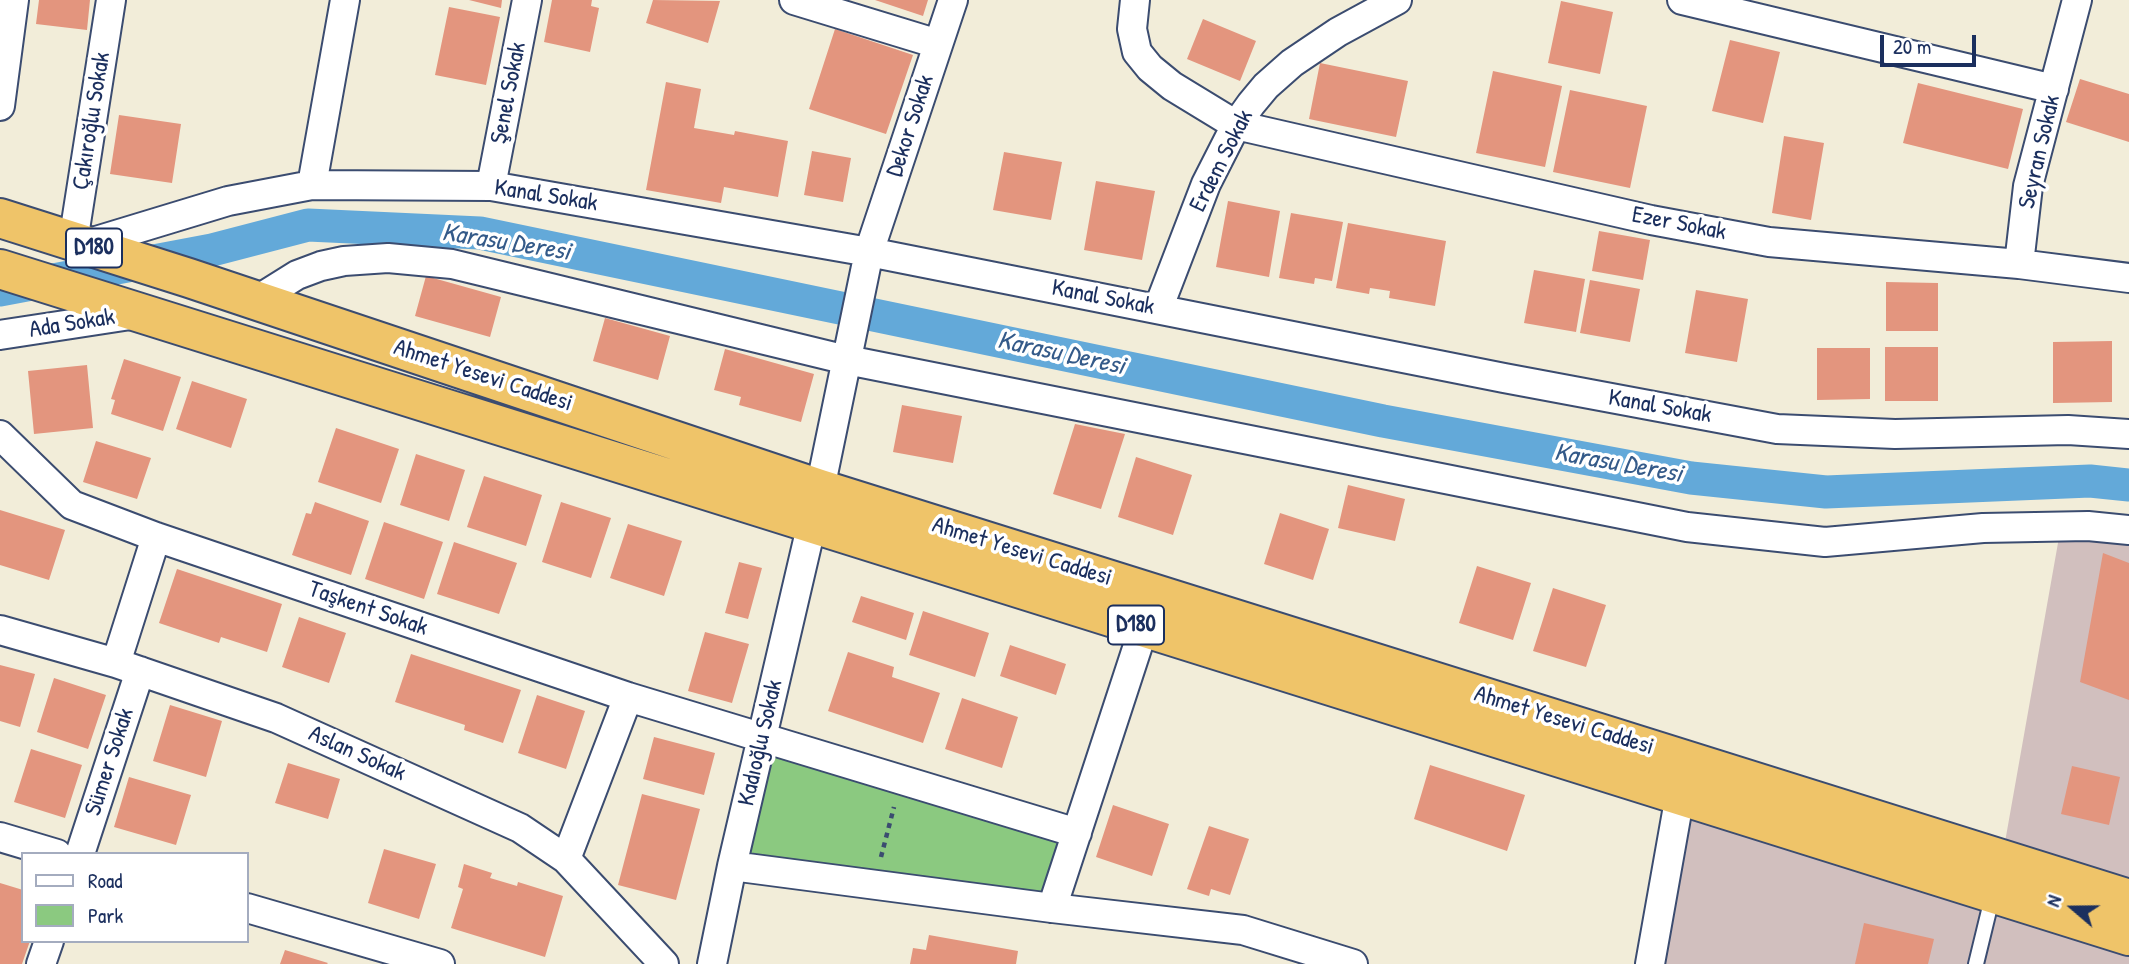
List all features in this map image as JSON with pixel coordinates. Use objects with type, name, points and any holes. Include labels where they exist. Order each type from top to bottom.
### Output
[{"type":"highway","name":"Ahmet Yesevi Caddesi","points":[[0,218],[257,300],[1144,627],[2129,936]]},
{"type":"highway","name":"Ahmet Yesevi Caddesi","points":[[0,269],[143,313],[816,506],[2129,898]]},
{"type":"street","points":[[0,106],[14,0]]},
{"type":"street","name":"Çakıroğlu Sokak","points":[[78,243],[111,0]]},
{"type":"street","points":[[312,185],[345,0]]},
{"type":"street","name":"Şenel Sokak","points":[[491,186],[527,0]]},
{"type":"street","points":[[794,0],[938,44]]},
{"type":"street","name":"Dekor Sokak","points":[[847,360],[869,252],[953,0]]},
{"type":"street","name":"Ezer Sokak","points":[[1135,0],[1132,29],[1138,52],[1150,68],[1172,86],[1236,125],[1651,220],[1769,242],[2019,264],[2129,278]]},
{"type":"street","name":"Erdem Sokak","points":[[1158,309],[1206,184],[1236,125],[1266,86],[1292,63],[1338,32],[1397,0]]},
{"type":"street","points":[[1682,0],[2054,89]]},
{"type":"street","name":"Seyran Sokak","points":[[2019,264],[2028,186],[2077,0]]},
{"type":"street","name":"Kanal Sokak","points":[[78,243],[228,201],[312,185],[491,186],[869,252],[1504,378],[1777,429],[1895,434],[2068,430],[2129,434]]},
{"type":"street","points":[[257,300],[288,281],[321,266],[367,259],[418,260],[495,273],[847,360],[1687,527],[1825,542],[1983,528],[2088,526],[2129,530]]},
{"type":"street","name":"Ada Sokak","points":[[0,335],[143,313]]},
{"type":"street","name":"Kadıoğlu Sokak","points":[[712,964],[847,360]]},
{"type":"street","name":"Taşkent Sokak","points":[[0,435],[72,505],[156,537],[628,697],[1077,833]]},
{"type":"street","name":"Sümer Sokak","points":[[81,852],[128,667],[156,537]]},
{"type":"street","points":[[1052,908],[1144,627]]},
{"type":"street","name":"Aslan Sokak","points":[[0,630],[128,667],[288,723],[520,828],[566,859],[664,964]]},
{"type":"street","points":[[566,859],[628,697]]},
{"type":"street","points":[[1650,964],[1680,795]]},
{"type":"street","points":[[0,837],[50,852]]},
{"type":"street","points":[[732,866],[1243,930],[1353,964]]},
{"type":"street","points":[[248,908],[386,957],[440,964]]},
{"type":"street","points":[[41,964],[48,943]]},
{"type":"lane","points":[[1976,964],[1993,894]]},
{"type":"path","points":[[875,885],[900,780]]},
{"type":"shaded area","points":[[2061,526],[2129,530],[2129,964],[1650,964],[1680,795],[2002,859]]},
{"type":"green space","points":[[762,739],[1077,833],[1052,908],[732,866]]},
{"type":"building","points":[[39,0],[90,0],[87,30],[36,24]]},
{"type":"building","points":[[469,0],[502,0],[501,8]]},
{"type":"building","points":[[552,0],[592,0],[591,6],[599,8],[590,52],[544,42]]},
{"type":"building","points":[[653,0],[720,1],[708,43],[646,23]]},
{"type":"building","points":[[875,0],[928,0],[923,16]]},
{"type":"building","points":[[1561,1],[1613,12],[1600,74],[1548,63]]},
{"type":"building","points":[[449,7],[500,17],[486,85],[435,75]]},
{"type":"building","points":[[1203,19],[1256,41],[1240,81],[1187,59]]},
{"type":"building","points":[[835,29],[913,55],[886,134],[809,109]]},
{"type":"building","points":[[1730,40],[1780,52],[1763,123],[1712,111]]},
{"type":"building","points":[[1320,63],[1408,81],[1396,137],[1309,119]]},
{"type":"building","points":[[1493,71],[1562,86],[1545,167],[1476,153]]},
{"type":"building","points":[[2080,79],[2129,94],[2129,142],[2066,122]]},
{"type":"building","points":[[666,82],[701,89],[694,128],[734,135],[735,131],[788,141],[778,197],[724,187],[721,203],[646,190]]},
{"type":"building","points":[[1918,83],[2023,109],[2008,169],[1903,143]]},
{"type":"building","points":[[1570,90],[1647,106],[1630,188],[1553,172]]},
{"type":"building","points":[[119,115],[181,124],[172,183],[110,174]]},
{"type":"building","points":[[1784,136],[1824,143],[1811,220],[1772,213]]},
{"type":"building","points":[[812,151],[851,158],[843,202],[804,195]]},
{"type":"building","points":[[1004,152],[1062,162],[1051,220],[993,210]]},
{"type":"building","points":[[1096,181],[1155,191],[1142,260],[1084,250]]},
{"type":"building","points":[[1228,201],[1280,211],[1269,277],[1216,267]]},
{"type":"building","points":[[1291,213],[1343,222],[1332,281],[1315,278],[1314,284],[1279,278]]},
{"type":"building","points":[[1348,223],[1446,241],[1435,306],[1389,298],[1390,291],[1370,288],[1369,294],[1336,288]]},
{"type":"building","points":[[1599,231],[1650,240],[1643,280],[1592,271]]},
{"type":"building","points":[[1534,270],[1585,279],[1576,332],[1524,323]]},
{"type":"building","points":[[426,276],[501,297],[490,337],[415,316]]},
{"type":"building","points":[[1590,280],[1640,289],[1630,342],[1580,333]]},
{"type":"building","points":[[1886,282],[1938,283],[1938,331],[1886,331]]},
{"type":"building","points":[[1696,290],[1748,299],[1737,362],[1685,353]]},
{"type":"building","points":[[605,318],[670,336],[658,380],[593,361]]},
{"type":"building","points":[[2112,341],[2112,402],[2053,403],[2053,342]]},
{"type":"building","points":[[1885,347],[1938,347],[1938,401],[1885,401]]},
{"type":"building","points":[[1817,348],[1870,348],[1870,399],[1817,400]]},
{"type":"building","points":[[725,349],[814,374],[801,422],[739,405],[741,397],[714,390]]},
{"type":"building","points":[[124,359],[181,377],[163,431],[111,414],[115,400],[111,399]]},
{"type":"building","points":[[87,365],[93,428],[34,434],[28,371]]},
{"type":"building","points":[[192,381],[247,399],[231,448],[176,429]]},
{"type":"building","points":[[902,405],[962,416],[953,463],[893,452]]},
{"type":"building","points":[[1075,424],[1125,434],[1101,509],[1053,494]]},
{"type":"building","points":[[336,428],[399,449],[381,503],[318,482]]},
{"type":"building","points":[[96,441],[151,458],[137,499],[83,482]]},
{"type":"building","points":[[416,454],[465,470],[449,521],[400,505]]},
{"type":"building","points":[[1136,457],[1192,475],[1173,535],[1118,517]]},
{"type":"building","points":[[484,476],[542,495],[526,546],[467,527]]},
{"type":"building","points":[[1348,485],[1405,499],[1395,541],[1338,528]]},
{"type":"building","points":[[315,502],[369,521],[351,575],[292,555],[306,513],[311,514]]},
{"type":"building","points":[[561,502],[611,518],[591,578],[542,562]]},
{"type":"building","points":[[0,510],[65,530],[49,580],[0,565]]},
{"type":"building","points":[[1280,513],[1329,529],[1313,580],[1264,564]]},
{"type":"building","points":[[384,522],[443,542],[424,599],[365,579]]},
{"type":"building","points":[[628,524],[682,541],[664,596],[610,578]]},
{"type":"building","points":[[454,542],[517,563],[499,614],[437,594]]},
{"type":"building","points":[[2103,553],[2129,563],[2129,700],[2080,682]]},
{"type":"building","points":[[739,562],[762,568],[748,619],[725,613]]},
{"type":"building","points":[[1477,566],[1531,583],[1513,640],[1459,623]]},
{"type":"building","points":[[177,569],[282,604],[267,652],[221,637],[219,643],[159,623]]},
{"type":"building","points":[[1553,588],[1606,605],[1586,667],[1533,651]]},
{"type":"building","points":[[861,596],[914,613],[906,640],[852,622]]},
{"type":"building","points":[[923,611],[989,633],[975,677],[909,655]]},
{"type":"building","points":[[299,617],[346,633],[329,683],[282,667]]},
{"type":"building","points":[[705,632],[749,644],[732,703],[688,691]]},
{"type":"building","points":[[1010,645],[1066,664],[1056,695],[1000,676]]},
{"type":"building","points":[[848,652],[894,667],[892,677],[940,693],[923,743],[828,711]]},
{"type":"building","points":[[411,654],[521,690],[503,743],[464,730],[465,725],[395,702]]},
{"type":"building","points":[[0,665],[35,674],[20,727],[0,721]]},
{"type":"building","points":[[54,678],[106,695],[88,749],[37,732]]},
{"type":"building","points":[[537,695],[585,711],[566,769],[518,753]]},
{"type":"building","points":[[962,698],[1018,717],[1002,768],[945,749]]},
{"type":"building","points":[[170,705],[222,721],[206,777],[153,761]]},
{"type":"building","points":[[654,737],[715,753],[704,795],[643,779]]},
{"type":"building","points":[[31,749],[82,765],[65,818],[14,802]]},
{"type":"building","points":[[288,763],[340,779],[328,819],[275,803]]},
{"type":"building","points":[[1430,765],[1525,795],[1507,851],[1414,819]]},
{"type":"building","points":[[2072,766],[2120,777],[2109,825],[2061,814]]},
{"type":"building","points":[[129,777],[191,795],[176,845],[114,827]]},
{"type":"building","points":[[642,794],[700,809],[676,900],[618,885]]},
{"type":"building","points":[[1113,805],[1169,824],[1152,876],[1096,857]]},
{"type":"building","points":[[1209,826],[1249,839],[1230,895],[1211,889],[1209,896],[1187,889]]},
{"type":"building","points":[[384,849],[436,864],[419,919],[368,903]]},
{"type":"building","points":[[464,864],[492,873],[490,878],[517,886],[518,882],[563,896],[545,957],[451,928],[463,889],[458,887]]},
{"type":"building","points":[[0,883],[21,889],[21,943],[29,943],[22,964],[0,964]]},
{"type":"building","points":[[1864,923],[1934,939],[1928,964],[1855,964]]},
{"type":"building","points":[[929,935],[1018,951],[1016,964],[910,964],[913,948],[926,950]]},
{"type":"building","points":[[285,950],[328,963],[280,964]]},
{"type":"waterway","name":"Karasu Deresi","points":[[0,290],[212,250],[308,225],[480,233],[1383,421],[1691,478],[1826,492],[2090,481],[2129,485]]}]
